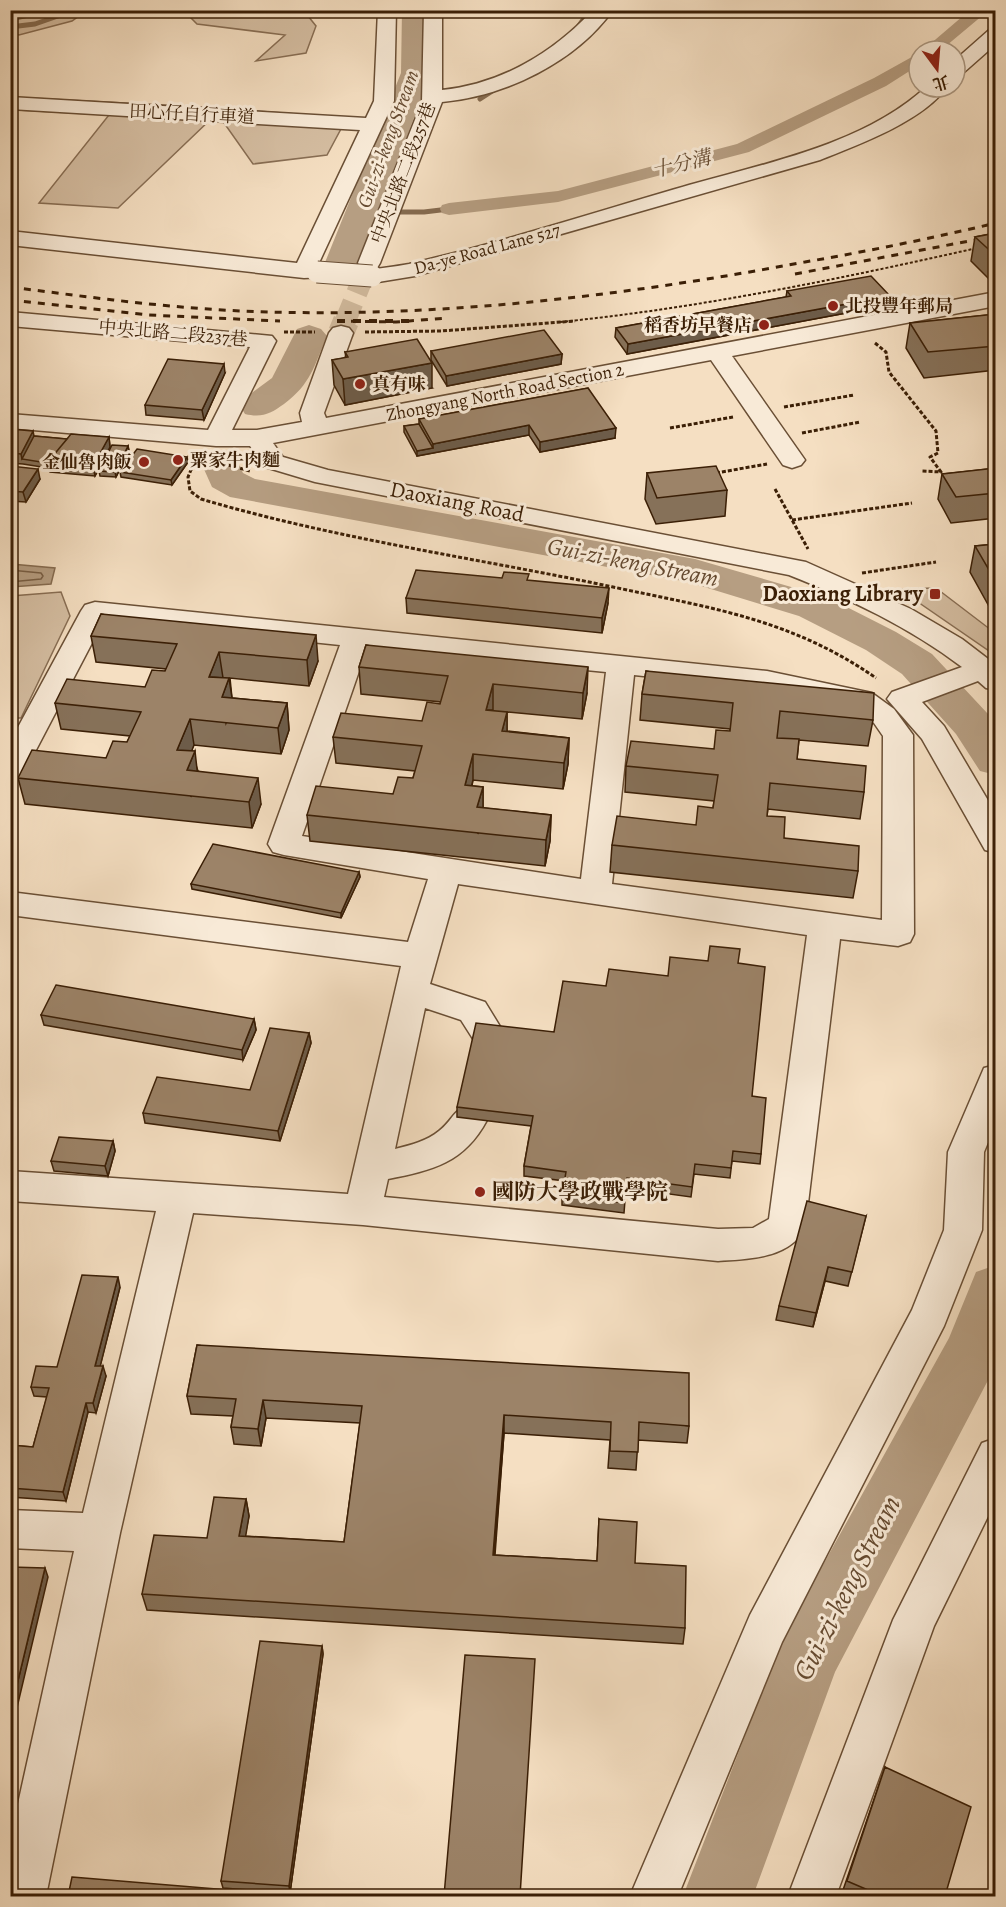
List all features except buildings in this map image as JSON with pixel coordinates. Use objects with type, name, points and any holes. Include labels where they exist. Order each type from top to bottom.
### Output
[{"type":"street","name":"中央北路二段257巷","points":[[371,270],[373,125],[384,100],[387,10]]},
{"type":"street","name":"中央北路二段257巷","points":[[310,272],[433,97],[432,10]]},
{"type":"street","points":[[433,97],[460,96],[539,66],[604,10]]},
{"type":"street","points":[[967,59],[996,34]]},
{"type":"street","name":"Da-ye Road Lane 527","points":[[10,238],[310,272],[407,271],[813,156],[875,130],[924,99]]},
{"type":"street","name":"田心仔自行車道","points":[[10,103],[373,125]]},
{"type":"street","name":"Zhongyang North Road Section 2","points":[[10,421],[212,448],[996,299]]},
{"type":"street","name":"中央北路二段237巷","points":[[10,319],[264,341],[212,448]]},
{"type":"street","points":[[316,428],[312,413],[340,332]]},
{"type":"street","points":[[718,352],[792,460]]},
{"type":"street","name":"Daoxiang Road","points":[[257,438],[274,462],[324,477],[796,568],[846,587],[922,627],[989,675]]},
{"type":"street","points":[[14,753],[95,611],[357,637],[621,664],[767,680],[862,700],[884,716],[898,735],[898,934],[595,894],[284,844],[357,637]]},
{"type":"street","points":[[595,894],[621,664]]},
{"type":"street","points":[[989,675],[953,680],[908,697],[934,733],[996,842]]},
{"type":"street","points":[[363,1210],[420,956],[446,871]]},
{"type":"street","points":[[10,903],[420,956]]},
{"type":"street","points":[[10,1186],[363,1210],[718,1245],[758,1243],[786,1228],[825,926]]},
{"type":"street","points":[[412,991],[473,1011],[487,1033]]},
{"type":"street","points":[[654,1896],[765,1630],[930,1314],[963,1230],[966,1152],[996,1078]]},
{"type":"street","points":[[373,1168],[435,1153],[463,1133],[469,1120]]},
{"type":"street","points":[[22,1896],[99,1533],[178,1197]]},
{"type":"street","points":[[812,1896],[915,1620],[996,1456]]},
{"type":"street","points":[[10,1528],[99,1533]]},
{"type":"path","points":[[264,341],[269,331],[340,332],[497,328],[590,319],[730,298],[864,273],[985,246]]},
{"type":"path","points":[[872,341],[886,352],[889,372],[936,431],[938,453],[930,458],[941,472],[922,471]]},
{"type":"path","points":[[776,438],[861,422]]},
{"type":"path","points":[[212,448],[249,471]]},
{"type":"path","points":[[196,456],[188,477],[190,491],[201,499],[290,524],[348,537],[514,567],[742,615],[784,627],[867,671],[908,697]]},
{"type":"path","points":[[710,474],[792,460]]},
{"type":"path","points":[[775,489],[810,552],[796,568]]},
{"type":"path","points":[[792,520],[912,503]]},
{"type":"path","points":[[846,587],[864,572],[936,562]]},
{"type":"shaded area","points":[[52,11],[86,11],[72,21],[19,35],[11,33],[11,21]]},
{"type":"shaded area","points":[[184,11],[304,11],[316,26],[306,53],[256,61],[285,35],[197,24]]},
{"type":"shaded area","points":[[11,97],[336,117],[342,127],[327,155],[253,164],[222,120],[211,119],[118,208],[39,203],[109,115],[17,110],[11,115]]},
{"type":"shaded area","points":[[936,588],[995,633],[995,655],[899,589]]},
{"type":"shaded area","points":[[61,592],[70,616],[21,718],[11,718],[11,596]]},
{"type":"water","points":[[11,564],[55,568],[51,584],[11,587]]},
{"type":"waterway","points":[[10,27],[35,24],[75,10]]},
{"type":"waterway","name":"Gui-zi-keng Stream","points":[[341,265],[416,73],[416,10]]},
{"type":"waterway","points":[[578,27],[590,10]]},
{"type":"waterway","name":"十分溝","points":[[945,39],[981,10]]},
{"type":"waterway","name":"十分溝","points":[[449,209],[558,196],[743,148],[880,82],[907,65]]},
{"type":"waterway","points":[[480,99],[497,88]]},
{"type":"waterway","points":[[361,212],[424,212],[449,209]]},
{"type":"waterway","name":"Gui-zi-keng Stream","points":[[258,406],[288,384],[309,336]]},
{"type":"waterway","name":"Gui-zi-keng Stream","points":[[222,467],[226,479],[244,489],[695,571],[814,607],[881,641],[917,664],[972,724],[996,760]]},
{"type":"waterway","points":[[975,727],[983,725],[983,722]]},
{"type":"waterway","name":"Gui-zi-keng Stream","points":[[718,1896],[807,1658],[976,1345],[996,1289]]},
{"type":"tunnel","points":[[345,322],[369,263]]},
{"type":"tunnel","points":[[341,333],[346,321]]},
{"type":"railway","points":[[10,287],[139,303],[236,311],[336,313],[471,307],[605,294],[739,274],[877,249],[996,223]]},
{"type":"railway","points":[[795,274],[996,236]]},
{"type":"railway","points":[[10,300],[149,315],[280,321]]},
{"type":"railway","points":[[409,321],[447,318]]},
{"type":"railway","points":[[337,321],[409,321],[396,322],[337,321]]},
{"type":"place","name":"北投豐年郵局","points":[[833,306]]},
{"type":"place","name":"稻香坊早餐店","points":[[764,325]]},
{"type":"place","name":"真有味","points":[[360,384]]},
{"type":"place","name":"粟家牛肉麵","points":[[178,460]]},
{"type":"place","name":"金仙魯肉飯","points":[[144,462]]},
{"type":"place","name":"Daoxiang Library","points":[[935,594]]},
{"type":"place","name":"國防大學政戰學院","points":[[480,1192]]}]
